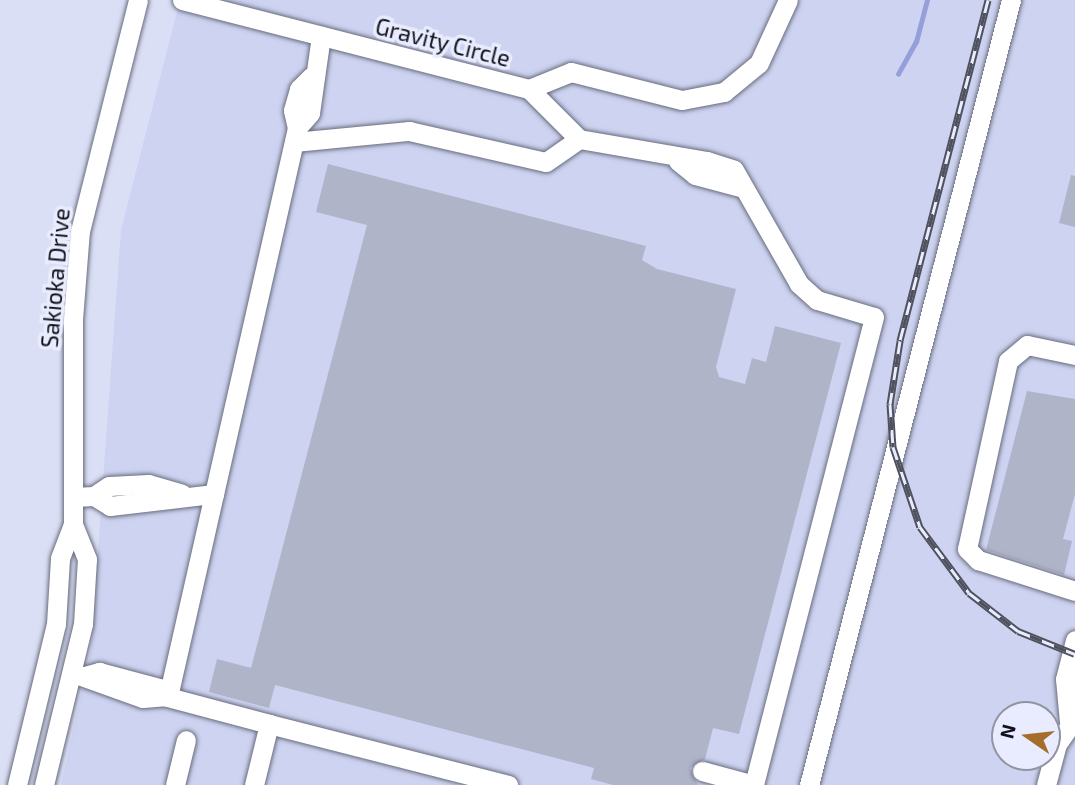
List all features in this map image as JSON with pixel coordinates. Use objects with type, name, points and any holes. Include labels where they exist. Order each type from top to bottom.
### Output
[{"type":"street","name":"Sakioka Drive","points":[[44,785],[79,675],[88,559],[74,524],[73,319],[80,231],[138,0]]},
{"type":"street","name":"Gravity Circle","points":[[181,0],[529,89]]},
{"type":"street","points":[[702,771],[754,785],[874,317],[817,300],[799,284],[740,187],[695,175],[678,161],[579,139],[529,89],[571,72],[682,100],[724,92],[759,64],[788,0]]},
{"type":"street","points":[[809,785],[1011,0]]},
{"type":"street","points":[[166,697],[295,135],[293,110],[299,89],[312,76],[321,36]]},
{"type":"street","points":[[295,135],[409,131],[546,162],[579,139]]},
{"type":"street","points":[[1075,355],[1027,345],[1008,361],[967,549],[978,560],[1075,591]]},
{"type":"street","points":[[74,497],[94,496],[109,486],[148,484],[182,494],[214,494]]},
{"type":"street","name":"Sakioka Drive","points":[[17,785],[56,625],[60,558],[74,524]]},
{"type":"street","points":[[1046,785],[1072,720],[1065,679],[1075,640]]},
{"type":"street","points":[[79,675],[99,672],[159,688],[166,697],[485,782],[508,785]]},
{"type":"street","points":[[254,785],[269,724]]},
{"type":"street","points":[[175,785],[186,740]]},
{"type":"shaded area","points":[[180,0],[1075,0],[1075,785],[61,785],[91,649],[121,230]]},
{"type":"building","points":[[328,164],[646,246],[642,260],[657,269],[736,289],[716,367],[719,377],[745,384],[752,358],[766,362],[775,326],[841,343],[739,734],[713,728],[705,759],[690,768],[698,785],[613,785],[591,779],[594,768],[275,685],[269,708],[209,692],[217,659],[251,668],[367,225],[316,212]]},
{"type":"building","points":[[1071,175],[1075,176],[1075,227],[1059,223]]},
{"type":"building","points":[[1027,391],[1075,399],[1075,494],[1063,539],[1072,541],[1064,575],[986,550]]},
{"type":"waterway","points":[[898,74],[916,42],[927,0]]},
{"type":"railway","points":[[988,0],[900,341],[890,404],[893,447],[920,527],[969,593],[1018,631],[1075,654]]}]
